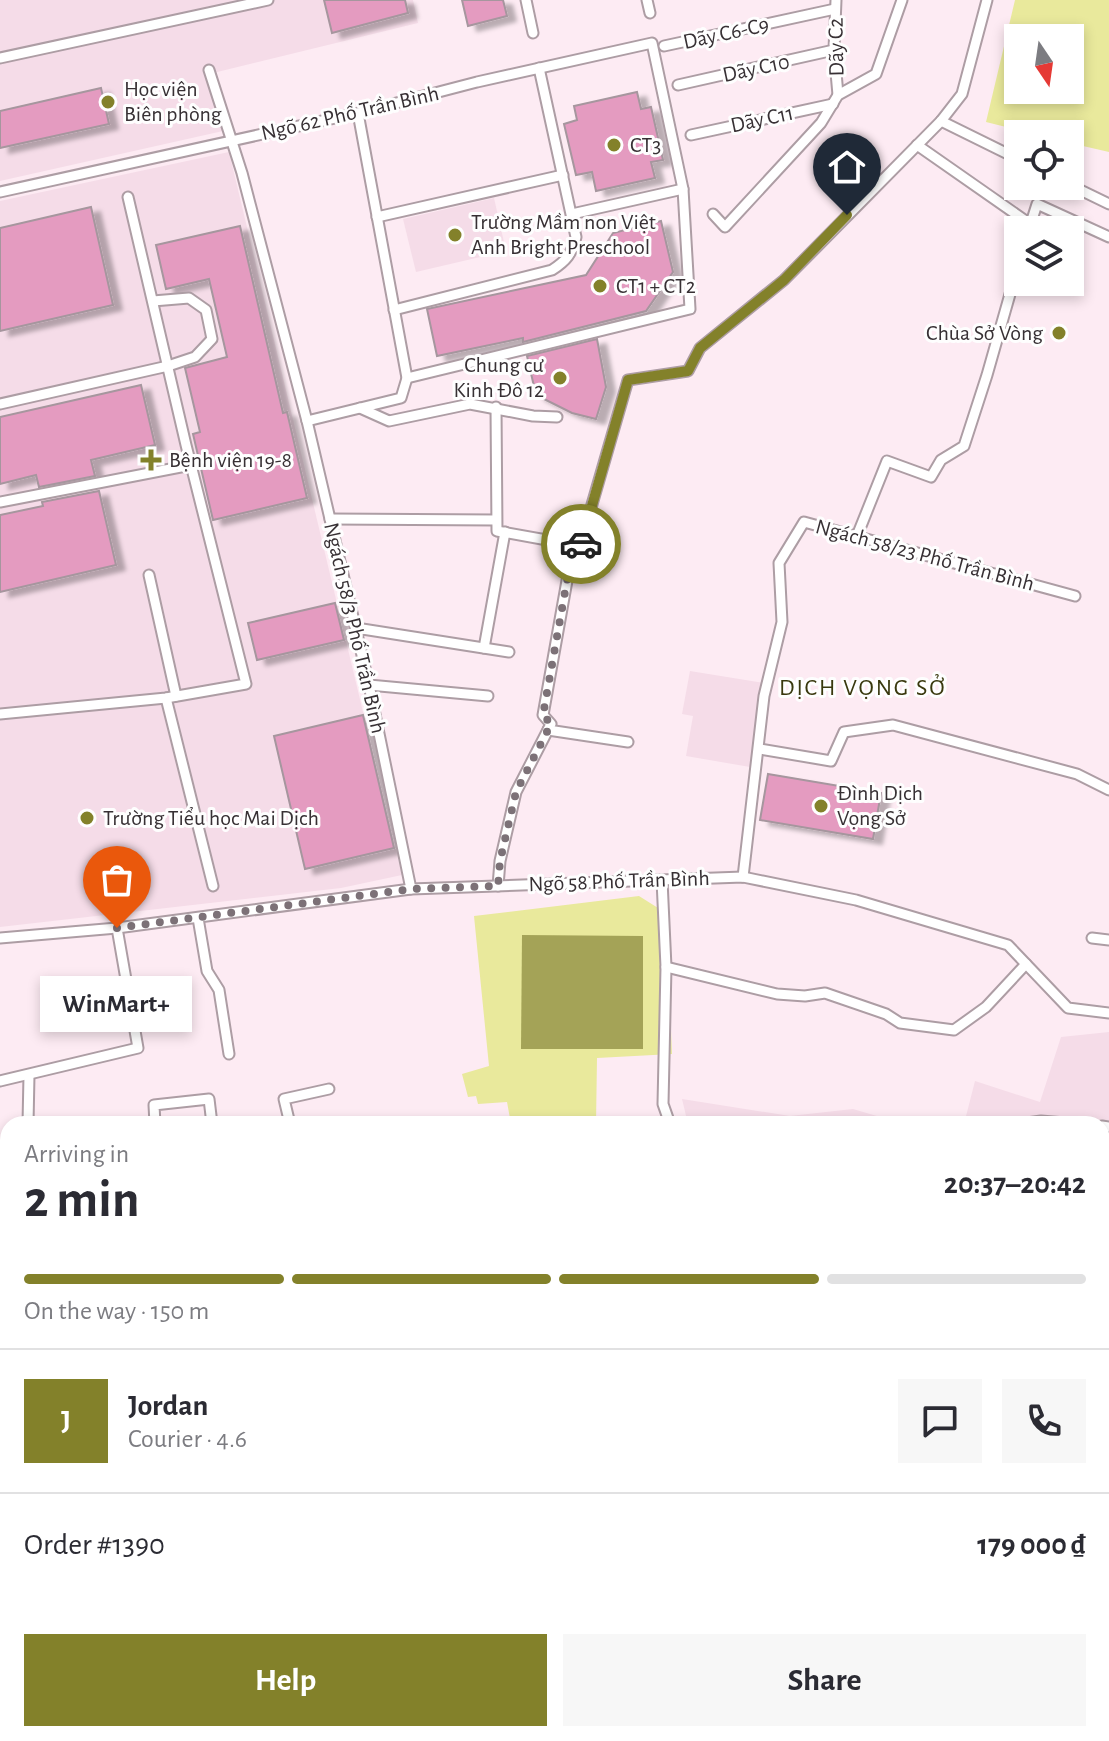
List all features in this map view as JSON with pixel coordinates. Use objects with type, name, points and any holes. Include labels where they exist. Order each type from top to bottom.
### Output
[{"type":"lane","points":[[0,58],[268,0]]},
{"type":"lane","points":[[526,0],[533,33]]},
{"type":"lane","points":[[647,0],[650,13]]},
{"type":"lane","points":[[713,214],[725,227],[821,123],[835,100],[876,74],[902,0]]},
{"type":"lane","points":[[496,407],[497,531],[580,546],[628,380],[688,371],[700,348],[784,280],[941,121],[962,94],[987,0]]},
{"type":"lane","name":"Dãy C2","points":[[835,100],[836,5]]},
{"type":"lane","name":"Dãy C6-C9","points":[[664,46],[836,5]]},
{"type":"lane","name":"Ngõ 62 Phố Trần Bình","points":[[0,192],[358,113],[652,43],[683,189]]},
{"type":"lane","name":"Dãy C10","points":[[678,85],[834,50]]},
{"type":"lane","points":[[394,310],[552,270],[565,262],[573,249],[576,237],[572,214],[539,68]]},
{"type":"lane","name":"Ngách 58/3 Phố Trần Bình","points":[[209,70],[232,140],[307,421],[369,685],[411,889]]},
{"type":"lane","name":"Dãy C11","points":[[691,135],[835,100]]},
{"type":"lane","points":[[307,421],[401,398],[407,378],[358,113]]},
{"type":"lane","points":[[941,121],[1004,152]]},
{"type":"lane","points":[[917,145],[1014,216]]},
{"type":"lane","points":[[377,217],[563,175]]},
{"type":"lane","points":[[407,378],[690,309],[683,189],[572,214]]},
{"type":"lane","points":[[1084,192],[1109,204]]},
{"type":"lane","points":[[0,714],[171,697],[246,684],[128,197]]},
{"type":"lane","points":[[1033,216],[1037,204],[1063,216]]},
{"type":"lane","points":[[1084,226],[1109,237]]},
{"type":"lane","points":[[857,536],[887,461],[931,477],[941,460],[964,446],[1009,296]]},
{"type":"lane","points":[[0,404],[168,366],[195,357],[212,339],[206,310],[189,298],[153,301]]},
{"type":"lane","points":[[360,408],[389,421],[470,404],[533,416],[557,417]]},
{"type":"lane","points":[[0,502],[191,465]]},
{"type":"lane","points":[[330,519],[496,520]]},
{"type":"lane","name":"Ngách 58/23 Phố Trần Bình","points":[[743,877],[764,696],[782,622],[779,563],[804,522],[1075,596]]},
{"type":"lane","points":[[484,648],[505,532]]},
{"type":"lane","points":[[498,886],[500,861],[516,792],[551,724],[543,715],[573,547]]},
{"type":"lane","points":[[149,575],[171,697],[213,886]]},
{"type":"lane","points":[[356,628],[509,652]]},
{"type":"lane","points":[[369,685],[488,696]]},
{"type":"lane","points":[[760,749],[831,761],[844,732],[893,725],[1077,774],[1109,790]]},
{"type":"lane","points":[[548,730],[628,742]]},
{"type":"lane","name":"Ngõ 58 Phố Trần Bình","points":[[0,938],[117,928],[411,889],[743,877],[856,900],[1008,945],[1068,1008],[1109,1013]]},
{"type":"lane","points":[[662,880],[666,967],[663,1104],[667,1116]]},
{"type":"lane","points":[[198,918],[207,971],[219,990],[229,1054]]},
{"type":"lane","points":[[0,1081],[138,1048],[117,928]]},
{"type":"lane","points":[[1092,938],[1109,940]]},
{"type":"lane","points":[[666,967],[777,994],[805,996],[825,993],[886,1014],[900,1023],[954,1030],[986,1007],[1026,964]]},
{"type":"lane","points":[[28,1116],[29,1075]]},
{"type":"lane","points":[[288,1116],[284,1099],[329,1089]]},
{"type":"lane","points":[[155,1116],[154,1105],[209,1099],[211,1116]]},
{"type":"shaded area","name":"Học viện Biên phòng","points":[[0,0],[413,0],[418,23],[209,74],[223,131],[0,181]]},
{"type":"shaded area","points":[[1015,0],[1109,0],[1109,152],[1084,146],[1084,120],[1004,120],[1004,126],[986,122],[1004,46],[1004,104],[1084,104],[1084,24],[1009,24]]},
{"type":"shaded area","name":"Bệnh viện 19-8","points":[[229,152],[402,875],[341,888],[0,927],[0,201]]},
{"type":"shaded area","name":"Trường Mầm non Việt Anh Bright Preschool","points":[[494,198],[506,251],[416,272],[403,219]]},
{"type":"shaded area","points":[[690,671],[764,683],[750,767],[686,756],[693,716],[682,714]]},
{"type":"shaded area","points":[[639,896],[666,913],[672,1054],[597,1058],[596,1116],[510,1116],[507,1102],[478,1104],[476,1096],[468,1097],[462,1074],[489,1066],[474,916]]},
{"type":"shaded area","points":[[522,935],[643,936],[643,1049],[521,1049]]},
{"type":"shaded area","points":[[1109,1032],[1109,1116],[966,1116],[975,1081],[1040,1102],[1061,1037]]},
{"type":"shaded area","points":[[682,1099],[790,1116],[686,1116]]},
{"type":"shaded area","points":[[853,1109],[877,1116],[790,1116]]},
{"type":"building","points":[[324,0],[405,0],[408,13],[332,33]]},
{"type":"building","points":[[462,0],[503,0],[507,16],[468,26]]},
{"type":"building","points":[[101,88],[109,124],[0,148],[0,111]]},
{"type":"building","name":"CT3","points":[[637,92],[641,109],[651,107],[663,160],[651,162],[655,178],[596,191],[592,172],[576,175],[564,124],[577,120],[574,106]]},
{"type":"building","points":[[91,207],[113,305],[0,331],[0,228]]},
{"type":"building","name":"CT1 + CT2","points":[[661,221],[673,272],[646,311],[523,342],[523,338],[437,356],[427,309],[586,275],[613,233]]},
{"type":"building","points":[[240,226],[283,413],[287,412],[307,498],[213,520],[193,434],[200,432],[185,368],[227,357],[209,279],[166,289],[156,245]]},
{"type":"building","name":"Chung cư Kinh Đô 12","points":[[597,339],[606,387],[596,419],[572,413],[536,395],[527,356]]},
{"type":"building","points":[[141,385],[155,445],[91,460],[95,476],[39,487],[36,475],[0,484],[0,417]]},
{"type":"building","points":[[99,491],[116,565],[0,592],[0,515],[43,506],[42,502]]},
{"type":"building","points":[[335,603],[344,640],[257,660],[248,623]]},
{"type":"building","points":[[363,715],[394,848],[305,869],[274,736]]},
{"type":"building","name":"Đình Dịch Vọng Sở","points":[[768,774],[881,793],[873,839],[760,820]]},
{"type":"way so far","points":[[117,928],[411,889],[498,886],[500,861],[516,792],[551,724],[543,715],[573,547],[581,544]]},
{"type":"place","name":"Học viện Biên phòng","points":[[108,102]]},
{"type":"place","name":"CT3","points":[[614,145]]},
{"type":"place","name":"Trường Mầm non Việt Anh Bright Preschool","points":[[455,235]]},
{"type":"place","name":"CT1 + CT2","points":[[600,286]]},
{"type":"place","name":"Chùa Sở Vòng","points":[[1059,333]]},
{"type":"place","name":"Chung cư Kinh Đô 12","points":[[560,378]]},
{"type":"place","name":"Bệnh viện 19-8","points":[[151,460]]},
{"type":"place","name":"Đình Dịch Vọng Sở","points":[[821,806]]},
{"type":"place","name":"Trường Tiểu học Mai Dịch","points":[[87,818]]},
{"type":"place","name":"WinMart+","points":[[117,928]]},
{"type":"district","name":"DỊCH VỌNG SỞ","points":[[863,688]]},
{"type":"route","points":[[581,544],[628,380],[688,371],[700,348],[784,280],[847,215]]}]
